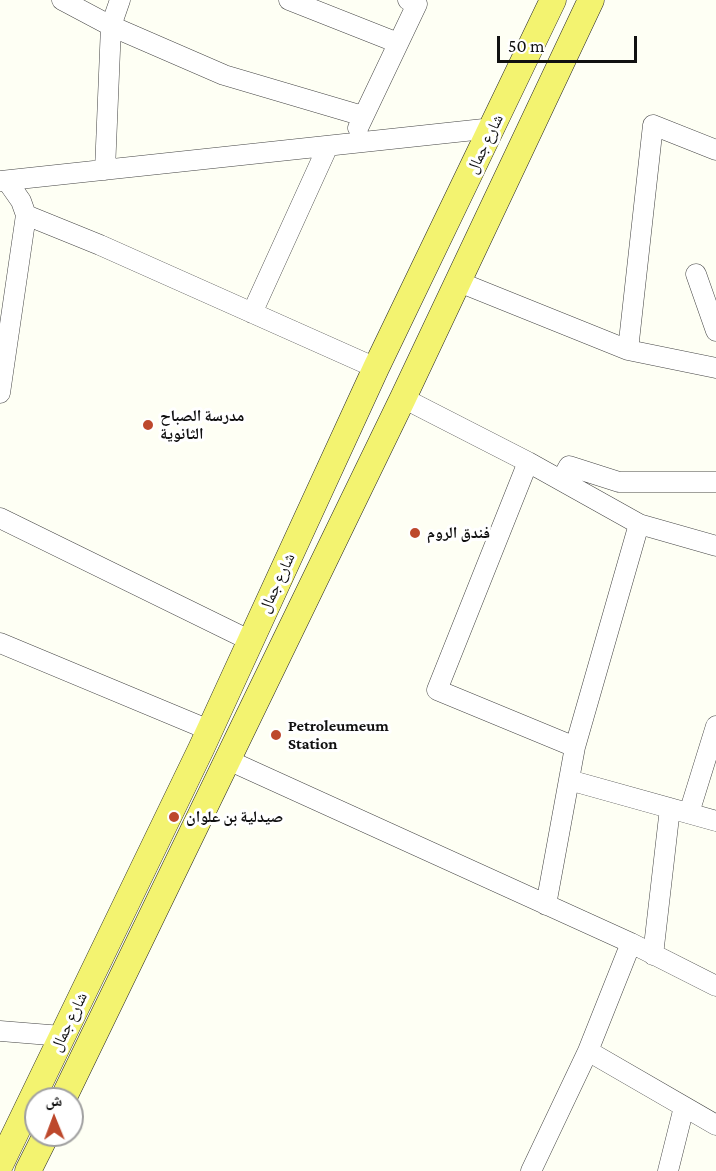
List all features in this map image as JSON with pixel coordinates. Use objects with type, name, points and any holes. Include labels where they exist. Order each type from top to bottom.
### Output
[{"type":"main road","name":"شارع جمال","points":[[3,1151],[62,1036],[205,740],[376,368],[553,0]]},
{"type":"main road","name":"شارع جمال","points":[[69,1087],[459,282],[591,0]]},
{"type":"main road","points":[[205,740],[228,760]]},
{"type":"main road","points":[[28,1171],[40,1147]]},
{"type":"street","points":[[63,0],[111,26],[224,75],[363,116]]},
{"type":"street","points":[[105,170],[111,26],[120,0]]},
{"type":"street","points":[[288,0],[398,43]]},
{"type":"street","points":[[350,144],[417,4],[408,0]]},
{"type":"street","points":[[628,350],[653,125],[716,150]]},
{"type":"street","points":[[4,181],[493,128]]},
{"type":"street","points":[[252,313],[328,146]]},
{"type":"street","points":[[0,393],[26,215],[21,201],[4,181]]},
{"type":"street","points":[[26,215],[100,245],[376,368]]},
{"type":"street","points":[[696,274],[715,326]]},
{"type":"street","points":[[459,282],[628,350],[716,368]]},
{"type":"street","points":[[403,398],[528,462],[639,524],[716,546]]},
{"type":"street","points":[[528,462],[437,690],[575,747]]},
{"type":"street","points":[[561,480],[570,466],[619,482],[716,482]]},
{"type":"street","points":[[0,518],[251,641]]},
{"type":"street","points":[[546,905],[575,747],[639,524]]},
{"type":"street","points":[[1,639],[205,740]]},
{"type":"street","points":[[653,955],[680,811],[716,726]]},
{"type":"street","points":[[228,760],[631,944],[716,986]]},
{"type":"street","points":[[569,780],[716,821]]},
{"type":"street","points":[[531,1171],[588,1052],[631,944]]},
{"type":"street","points":[[0,1031],[62,1036]]},
{"type":"street","points":[[588,1052],[716,1125]]},
{"type":"street","points":[[668,1171],[684,1107]]},
{"type":"place","name":"مدرسة الصباح الثانوية","points":[[148,425]]},
{"type":"place","name":"فندق الروم","points":[[415,533]]},
{"type":"place","name":"Petroleumeum Station","points":[[276,735]]},
{"type":"place","name":"صيدلية بن علوان","points":[[174,817]]}]
